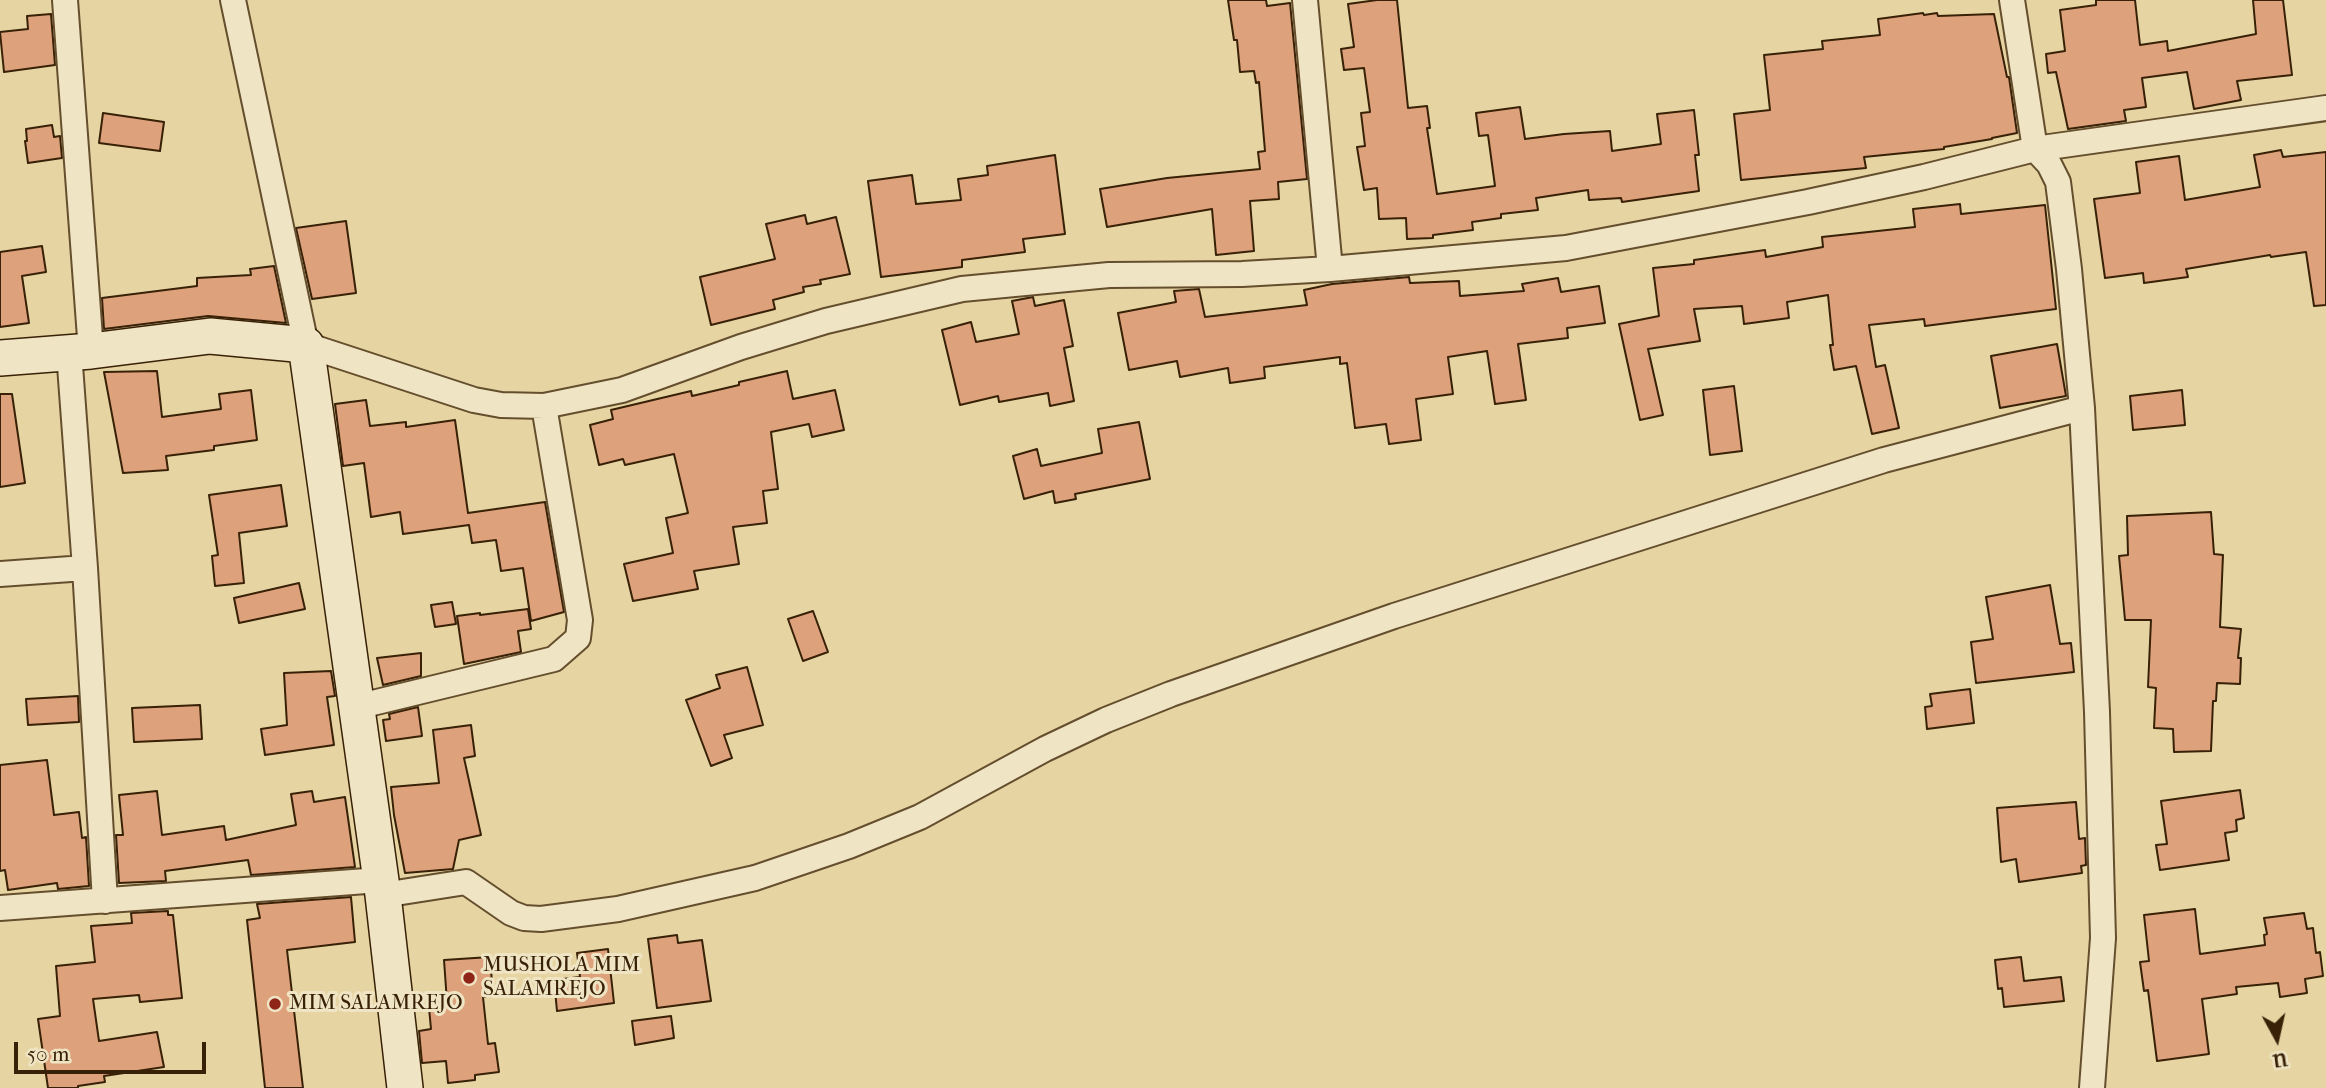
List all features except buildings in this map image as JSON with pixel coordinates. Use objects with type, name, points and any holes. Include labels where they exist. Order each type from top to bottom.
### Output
[{"type":"street","points":[[65,0],[80,351],[85,568],[105,901]]},
{"type":"street","points":[[233,0],[306,345],[381,887],[405,1088]]},
{"type":"street","points":[[1305,0],[1330,269]]},
{"type":"street","points":[[2012,0],[2035,149],[2049,164],[2058,182],[2082,408],[2097,712],[2103,938],[2092,1088]]},
{"type":"street","points":[[0,358],[210,335],[306,345],[474,400],[501,405],[544,407],[622,390],[741,347],[826,321],[962,289],[1109,275],[1242,274],[1330,269],[1566,248],[1808,202],[2035,149],[2326,108]]},
{"type":"street","points":[[356,707],[554,659],[578,638],[580,620],[544,407]]},
{"type":"street","points":[[0,908],[466,882],[511,913],[524,918],[541,919],[618,909],[755,878],[849,846],[920,817],[1082,732],[1171,694],[1394,616],[1884,460],[2082,408]]},
{"type":"street","points":[[0,574],[85,568]]},
{"type":"place","name":"MUSHOLA MIM SALAMREJO","points":[[469,978]]},
{"type":"place","name":"MIM SALAMREJO","points":[[275,1004]]}]
